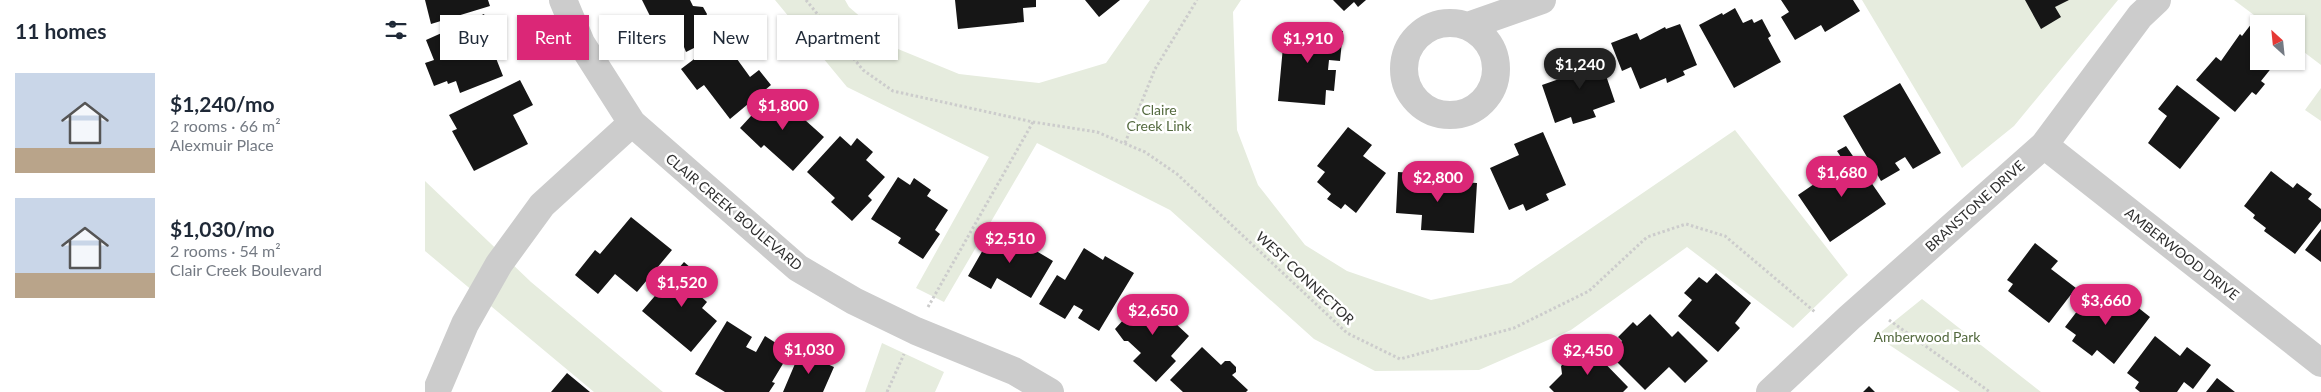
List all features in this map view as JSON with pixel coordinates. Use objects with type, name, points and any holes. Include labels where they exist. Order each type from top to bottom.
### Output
[{"type":"street","name":"CLAIR CREEK BOULEVARD","points":[[563,0],[581,44],[632,123],[798,268],[855,301],[915,331],[1014,371],[1050,392]]},
{"type":"street","points":[[1469,26],[1542,0]]},
{"type":"street","name":"BRANSTONE DRIVE","points":[[1770,392],[1849,318],[2044,145],[2140,16],[2157,0]]},
{"type":"street","points":[[436,392],[465,324],[499,264],[542,205],[632,123]]},
{"type":"street","name":"AMBERWOOD DRIVE","points":[[2044,145],[2321,364]]},
{"type":"path","name":"WEST CONNECTOR","points":[[806,0],[863,70],[893,91],[1033,122],[1097,132],[1145,152],[1177,174],[1347,334],[1400,359],[1514,328],[1589,290],[1647,237],[1686,224],[1725,236],[1819,316]]},
{"type":"path","points":[[1125,143],[1155,69],[1197,0]]},
{"type":"path","points":[[925,311],[1033,122]]},
{"type":"path","points":[[1884,316],[1990,392]]},
{"type":"path","points":[[887,392],[906,351]]},
{"type":"green space","name":"Claire Creek Link","points":[[775,0],[845,0],[849,7],[858,15],[787,15]]},
{"type":"green space","name":"Claire Creek Link","points":[[1150,0],[1241,0],[1233,12],[1237,130],[1258,185],[1305,245],[1347,271],[1431,300],[1511,283],[1735,130],[1848,275],[1793,328],[1687,247],[1571,330],[1479,370],[1375,371],[1314,339],[1170,210],[1037,143],[944,302],[916,288],[989,157],[847,87],[825,60],[898,60],[898,49],[959,74],[1039,83],[1106,63]]},
{"type":"green space","points":[[1862,0],[2118,0],[2014,126],[1962,168]]},
{"type":"green space","points":[[2234,0],[2321,0],[2321,65],[2305,53],[2305,15],[2254,15]]},
{"type":"green space","points":[[2321,88],[2321,121],[2305,110]]},
{"type":"green space","points":[[425,181],[531,282],[663,392],[594,392],[425,251]]},
{"type":"green space","name":"Amberwood Park","points":[[1922,299],[2041,392],[1960,392],[1876,336]]},
{"type":"green space","points":[[882,343],[944,372],[935,392],[865,392]]},
{"type":"building","points":[[425,0],[488,0],[490,6],[460,15],[440,15],[440,21],[431,24]]},
{"type":"building","points":[[642,0],[690,0],[693,6],[703,7],[707,14],[694,15],[694,48],[686,52],[684,47],[684,15],[650,15]]},
{"type":"building","points":[[955,0],[1036,0],[1036,7],[1023,8],[1024,22],[958,29]]},
{"type":"building","points":[[1085,0],[1120,0],[1099,17]]},
{"type":"building","points":[[1333,0],[1366,0],[1358,7],[1354,2],[1344,11]]},
{"type":"building","points":[[1781,0],[1853,0],[1860,11],[1825,32],[1821,25],[1795,40],[1781,17],[1789,12]]},
{"type":"building","points":[[2025,0],[2069,0],[2055,7],[2061,17],[2041,29]]},
{"type":"building","points":[[1735,8],[1743,23],[1752,19],[1754,23],[1762,19],[1771,36],[1768,38],[1781,62],[1734,88],[1699,25]]},
{"type":"building","points":[[1680,24],[1697,65],[1683,71],[1685,75],[1667,83],[1666,78],[1640,89],[1631,67],[1622,71],[1611,43],[1637,33],[1640,40],[1665,27],[1666,29]]},
{"type":"building","points":[[1285,25],[1343,31],[1340,61],[1329,60],[1328,70],[1336,70],[1334,91],[1326,90],[1325,105],[1278,101]]},
{"type":"building","points":[[2250,26],[2250,70],[2270,70],[2261,81],[2265,84],[2256,95],[2252,92],[2235,112],[2196,80],[2216,57],[2221,61],[2240,34],[2242,36]]},
{"type":"building","points":[[440,34],[440,60],[497,60],[503,76],[460,93],[456,81],[448,84],[447,81],[434,86],[425,63],[434,60],[426,40]]},
{"type":"building","points":[[1597,49],[1615,102],[1593,110],[1596,117],[1573,124],[1571,117],[1555,123],[1542,85],[1562,78],[1560,72],[1571,68],[1568,59]]},
{"type":"building","points":[[694,59],[738,60],[750,77],[759,70],[771,85],[730,119],[704,85],[697,90],[681,69]]},
{"type":"building","points":[[520,80],[533,105],[513,115],[528,144],[474,171],[452,131],[457,129],[449,115]]},
{"type":"building","points":[[1900,83],[1941,153],[1913,169],[1905,157],[1895,163],[1900,170],[1881,181],[1843,116]]},
{"type":"building","points":[[2177,85],[2220,118],[2180,169],[2148,143],[2167,116],[2158,109]]},
{"type":"building","points":[[784,90],[801,105],[795,111],[824,137],[793,171],[764,145],[761,148],[740,128],[762,104],[767,108]]},
{"type":"building","points":[[1348,127],[1372,145],[1363,156],[1386,173],[1356,213],[1345,204],[1341,209],[1327,199],[1331,194],[1317,182],[1325,172],[1317,166]]},
{"type":"building","points":[[1543,132],[1566,185],[1546,194],[1549,200],[1526,211],[1523,204],[1509,210],[1490,168],[1519,155],[1514,144]]},
{"type":"building","points":[[840,136],[851,146],[857,138],[873,152],[866,160],[885,177],[868,196],[872,200],[852,221],[831,202],[835,198],[807,172]]},
{"type":"building","points":[[1846,146],[1886,204],[1830,242],[1798,195],[1845,163],[1837,151]]},
{"type":"building","points":[[2271,171],[2293,188],[2297,183],[2312,194],[2308,199],[2321,209],[2321,221],[2295,254],[2264,231],[2266,228],[2253,218],[2255,215],[2244,206]]},
{"type":"building","points":[[1398,172],[1428,174],[1427,180],[1477,183],[1474,233],[1421,230],[1422,215],[1396,213]]},
{"type":"building","points":[[898,177],[910,185],[914,178],[931,190],[927,196],[948,210],[935,230],[940,234],[923,259],[898,243],[901,238],[871,219]]},
{"type":"building","points":[[631,217],[672,250],[637,292],[615,274],[598,294],[575,275],[595,250],[600,254]]},
{"type":"building","points":[[996,227],[1053,261],[1031,298],[997,278],[991,289],[968,276]]},
{"type":"building","points":[[2321,229],[2321,262],[2305,250]]},
{"type":"building","points":[[2035,243],[2058,261],[2051,269],[2076,288],[2049,323],[2008,291],[2013,284],[2007,280]]},
{"type":"building","points":[[1084,248],[1103,260],[1105,256],[1134,273],[1099,331],[1078,318],[1083,310],[1074,305],[1065,319],[1039,304],[1057,275],[1065,280]]},
{"type":"building","points":[[684,262],[707,282],[698,294],[707,302],[702,308],[717,321],[691,352],[642,311]]},
{"type":"building","points":[[1716,273],[1751,303],[1735,323],[1740,328],[1718,352],[1678,316],[1692,300],[1684,293],[1699,277],[1707,283]]},
{"type":"building","points":[[2094,289],[2118,308],[2126,298],[2150,317],[2114,364],[2097,350],[2092,356],[2072,341],[2076,335],[2065,327]]},
{"type":"building","points":[[1145,296],[1154,304],[1157,300],[1165,300],[1178,312],[1178,319],[1175,323],[1189,336],[1171,356],[1176,361],[1156,382],[1133,361],[1141,353],[1128,341],[1124,341],[1115,329]]},
{"type":"building","points":[[1650,314],[1672,337],[1678,331],[1708,361],[1685,383],[1669,367],[1645,390],[1609,354],[1622,341],[1618,337],[1633,322],[1637,326]]},
{"type":"building","points":[[727,321],[752,337],[746,347],[756,352],[765,336],[790,352],[772,382],[775,383],[769,392],[725,392],[695,374]]},
{"type":"building","points":[[2155,336],[2180,356],[2187,347],[2211,365],[2193,389],[2184,382],[2177,392],[2140,392],[2135,388],[2139,382],[2127,373]]},
{"type":"building","points":[[1202,347],[1221,365],[1225,361],[1230,361],[1236,367],[1236,372],[1232,375],[1248,390],[1246,392],[1183,392],[1170,380]]},
{"type":"building","points":[[1589,347],[1628,387],[1623,392],[1554,392],[1549,387],[1562,374],[1561,366],[1569,359],[1577,360]]},
{"type":"building","points":[[800,352],[834,367],[823,392],[783,392]]},
{"type":"building","points":[[567,373],[590,392],[551,392]]},
{"type":"building","points":[[2217,378],[2235,392],[2206,392]]},
{"type":"building","points":[[1869,386],[1875,392],[1863,392]]}]
